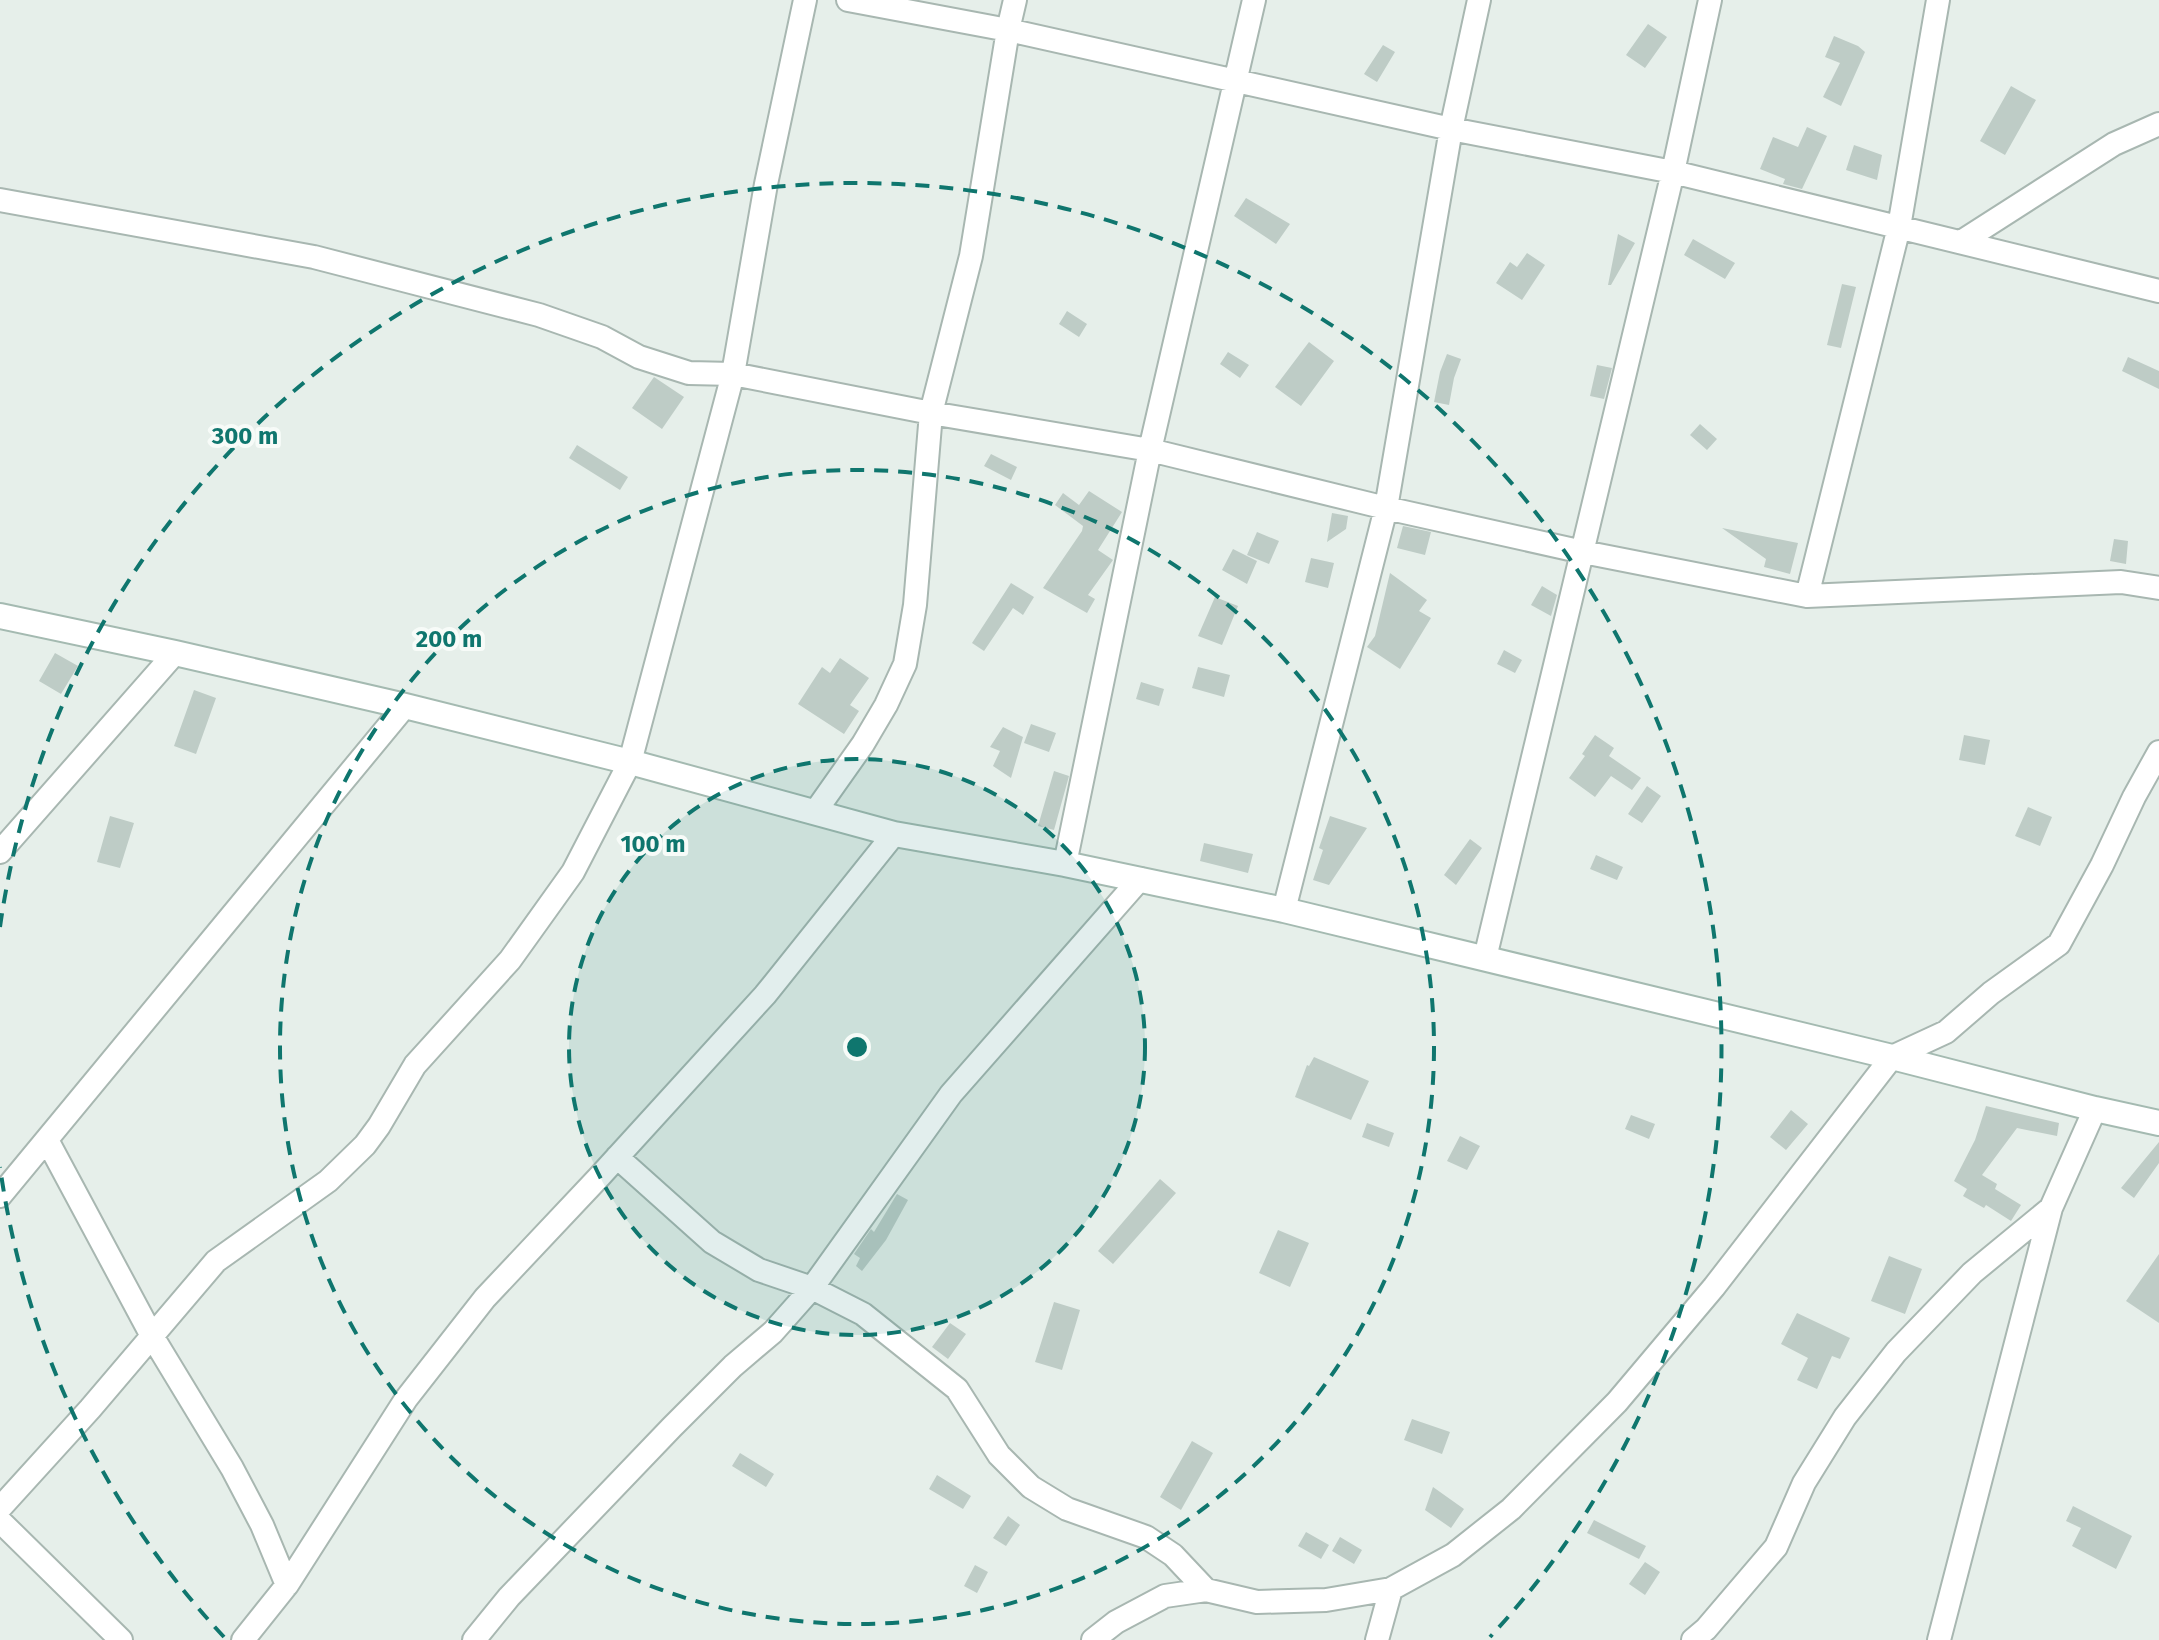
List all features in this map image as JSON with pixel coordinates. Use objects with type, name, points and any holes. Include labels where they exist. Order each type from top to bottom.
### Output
[{"type":"street","points":[[0,1508],[90,1409],[216,1261],[328,1181],[365,1145],[415,1065],[510,960],[573,872],[630,762],[733,374],[766,184],[805,0]]},
{"type":"street","points":[[848,0],[1008,30],[1451,129],[1673,172],[2159,291]]},
{"type":"street","points":[[815,812],[863,744],[905,664],[915,605],[931,413],[971,256],[1015,0]]},
{"type":"street","points":[[1065,864],[1150,450],[1254,0]]},
{"type":"street","points":[[1284,910],[1386,508],[1451,129],[1479,0]]},
{"type":"street","points":[[1485,958],[1673,172],[1710,0]]},
{"type":"street","points":[[1807,596],[1899,227],[1938,0]]},
{"type":"street","points":[[1961,242],[2114,144],[2159,124]]},
{"type":"street","points":[[0,200],[314,257],[539,315],[602,337],[639,357],[689,373],[733,374],[931,413],[1150,450],[1583,552],[1807,596],[2121,582],[2159,588]]},
{"type":"street","points":[[0,616],[405,706],[630,762],[894,834],[1065,864],[1284,910],[2159,1123]]},
{"type":"street","points":[[0,852],[175,653]]},
{"type":"street","points":[[0,1196],[405,706]]},
{"type":"street","points":[[1093,1640],[1116,1622],[1165,1596],[1206,1590],[1257,1602],[1326,1600],[1391,1589],[1453,1555],[1511,1509],[1617,1402],[1714,1287],[1892,1057],[1946,1032],[1991,993],[2059,944],[2159,752]]},
{"type":"street","points":[[243,1640],[287,1585],[415,1388],[485,1298],[765,995],[894,834]]},
{"type":"street","points":[[474,1640],[509,1597],[639,1461],[733,1366],[773,1332],[812,1288],[951,1094],[1140,879]]},
{"type":"street","points":[[1939,1640],[2051,1208],[2095,1109]]},
{"type":"street","points":[[47,1140],[152,1336],[232,1468],[262,1525],[287,1585]]},
{"type":"street","points":[[617,1157],[712,1242],[759,1270],[812,1288],[863,1314],[957,1389],[999,1455],[1031,1487],[1067,1509],[1146,1537],[1173,1555],[1206,1590]]},
{"type":"street","points":[[1693,1640],[1776,1547],[1804,1483],[1845,1417],[1896,1352],[1972,1273],[2051,1208]]},
{"type":"street","points":[[0,1521],[121,1640]]},
{"type":"street","points":[[1377,1640],[1391,1589]]},
{"type":"building","points":[[1648,24],[1667,37],[1645,68],[1626,55]]},
{"type":"building","points":[[1834,36],[1865,52],[1841,106],[1823,97],[1840,63],[1825,57]]},
{"type":"building","points":[[1383,45],[1395,52],[1377,82],[1364,74]]},
{"type":"building","points":[[2011,86],[2036,100],[2005,155],[1980,141]]},
{"type":"building","points":[[1807,127],[1827,136],[1802,189],[1783,184],[1785,179],[1760,169],[1773,137],[1798,147]]},
{"type":"building","points":[[1854,145],[1882,155],[1877,180],[1846,170]]},
{"type":"building","points":[[1246,198],[1290,224],[1276,244],[1234,216]]},
{"type":"building","points":[[1618,234],[1635,243],[1611,285],[1608,285]]},
{"type":"building","points":[[1693,239],[1735,263],[1725,279],[1684,255]]},
{"type":"building","points":[[1527,253],[1545,265],[1522,300],[1496,283],[1510,262],[1517,267]]},
{"type":"building","points":[[1842,284],[1856,287],[1841,348],[1827,345]]},
{"type":"building","points":[[1067,311],[1087,324],[1079,337],[1059,324]]},
{"type":"building","points":[[1309,342],[1334,361],[1301,406],[1275,387]]},
{"type":"building","points":[[1228,352],[1249,365],[1240,378],[1220,364]]},
{"type":"building","points":[[1447,354],[1461,359],[1449,405],[1434,402]]},
{"type":"building","points":[[2128,357],[2159,371],[2159,389],[2122,371]]},
{"type":"building","points":[[1597,365],[1612,368],[1604,399],[1590,396]]},
{"type":"building","points":[[654,377],[684,397],[662,429],[632,408]]},
{"type":"building","points":[[1700,424],[1717,439],[1707,450],[1690,435]]},
{"type":"building","points":[[577,445],[628,477],[620,490],[569,458]]},
{"type":"building","points":[[991,454],[1017,467],[1011,480],[984,466]]},
{"type":"building","points":[[1089,491],[1122,512],[1098,550],[1113,560],[1088,595],[1095,599],[1087,613],[1043,588],[1083,526],[1055,505],[1063,493],[1079,505]]},
{"type":"building","points":[[1332,513],[1348,516],[1346,529],[1327,542]]},
{"type":"building","points":[[1403,526],[1431,532],[1425,555],[1397,548]]},
{"type":"building","points":[[1722,528],[1798,543],[1790,574],[1764,567],[1766,559]]},
{"type":"building","points":[[1257,532],[1279,541],[1269,564],[1247,555]]},
{"type":"building","points":[[2114,539],[2128,541],[2126,564],[2110,561]]},
{"type":"building","points":[[1233,549],[1257,561],[1247,584],[1222,570]]},
{"type":"building","points":[[1311,558],[1334,563],[1328,588],[1305,582]]},
{"type":"building","points":[[1390,573],[1427,600],[1419,611],[1431,618],[1400,669],[1367,647],[1375,636]]},
{"type":"building","points":[[1011,583],[1034,597],[1023,615],[1013,608],[984,651],[972,643]]},
{"type":"building","points":[[1542,586],[1557,595],[1551,616],[1531,605]]},
{"type":"building","points":[[1215,597],[1238,606],[1222,645],[1198,636]]},
{"type":"building","points":[[1504,650],[1522,660],[1515,673],[1497,664]]},
{"type":"building","points":[[55,653],[78,666],[61,694],[39,681]]},
{"type":"building","points":[[840,658],[869,678],[850,705],[859,711],[844,734],[798,704],[822,667],[830,673]]},
{"type":"building","points":[[1198,667],[1230,675],[1224,697],[1192,688]]},
{"type":"building","points":[[1141,682],[1164,689],[1159,706],[1136,699]]},
{"type":"building","points":[[194,690],[216,698],[196,754],[174,746]]},
{"type":"building","points":[[1031,724],[1056,733],[1049,752],[1024,743]]},
{"type":"building","points":[[1003,727],[1023,737],[1011,778],[993,766],[1000,751],[990,747]]},
{"type":"building","points":[[1595,735],[1614,748],[1609,756],[1641,778],[1632,790],[1611,776],[1595,797],[1569,778]]},
{"type":"building","points":[[1964,735],[1990,740],[1985,765],[1959,760]]},
{"type":"building","points":[[1054,771],[1069,776],[1054,830],[1038,826]]},
{"type":"building","points":[[1647,786],[1661,796],[1642,823],[1628,814]]},
{"type":"building","points":[[2028,807],[2052,817],[2040,846],[2015,836]]},
{"type":"building","points":[[110,816],[134,823],[120,868],[97,862]]},
{"type":"building","points":[[1330,816],[1367,828],[1329,885],[1313,880],[1323,850],[1319,848]]},
{"type":"building","points":[[1470,839],[1482,848],[1456,885],[1444,875]]},
{"type":"building","points":[[1204,843],[1253,854],[1248,873],[1200,861]]},
{"type":"building","points":[[1596,855],[1623,867],[1617,880],[1590,869]]},
{"type":"building","points":[[1314,1057],[1369,1081],[1351,1120],[1295,1097],[1307,1065]]},
{"type":"building","points":[[1986,1106],[2059,1123],[2057,1136],[2017,1128],[1982,1175],[1997,1184],[1995,1189],[2021,1205],[2011,1221],[1986,1205],[1984,1208],[1963,1196],[1967,1189],[1954,1181],[1975,1140]]},
{"type":"building","points":[[1791,1110],[1808,1124],[1786,1150],[1770,1137]]},
{"type":"building","points":[[1631,1115],[1655,1124],[1649,1139],[1625,1129]]},
{"type":"building","points":[[1367,1123],[1394,1133],[1389,1147],[1362,1137]]},
{"type":"building","points":[[1460,1136],[1480,1146],[1467,1170],[1447,1161]]},
{"type":"building","points":[[2159,1142],[2159,1163],[2134,1198],[2121,1188]]},
{"type":"building","points":[[1160,1179],[1176,1193],[1113,1264],[1098,1251]]},
{"type":"building","points":[[897,1194],[908,1200],[886,1240],[862,1271],[856,1266],[860,1258],[854,1254],[871,1229],[874,1232]]},
{"type":"building","points":[[1278,1230],[1309,1243],[1290,1287],[1259,1273]]},
{"type":"building","points":[[2159,1254],[2159,1323],[2126,1301]]},
{"type":"building","points":[[1889,1256],[1922,1269],[1905,1314],[1871,1301]]},
{"type":"building","points":[[1054,1302],[1080,1310],[1062,1370],[1035,1362]]},
{"type":"building","points":[[1797,1313],[1850,1338],[1840,1359],[1832,1356],[1817,1389],[1797,1380],[1808,1358],[1781,1344]]},
{"type":"building","points":[[950,1323],[966,1334],[948,1359],[932,1347]]},
{"type":"building","points":[[1412,1419],[1450,1432],[1442,1454],[1404,1440]]},
{"type":"building","points":[[1192,1441],[1213,1453],[1181,1510],[1160,1497]]},
{"type":"building","points":[[740,1453],[774,1474],[766,1487],[732,1466]]},
{"type":"building","points":[[937,1475],[971,1496],[963,1509],[929,1489]]},
{"type":"building","points":[[1433,1487],[1464,1509],[1451,1528],[1425,1510]]},
{"type":"building","points":[[2073,1506],[2132,1536],[2116,1569],[2072,1546],[2081,1528],[2066,1521]]},
{"type":"building","points":[[1008,1516],[1020,1525],[1006,1546],[993,1538]]},
{"type":"building","points":[[1594,1520],[1646,1546],[1639,1559],[1587,1533]]},
{"type":"building","points":[[1306,1532],[1329,1545],[1321,1559],[1298,1546]]},
{"type":"building","points":[[1340,1537],[1362,1550],[1354,1564],[1332,1551]]},
{"type":"building","points":[[1645,1562],[1660,1572],[1645,1595],[1629,1584]]},
{"type":"building","points":[[975,1565],[988,1572],[977,1593],[964,1586]]}]
